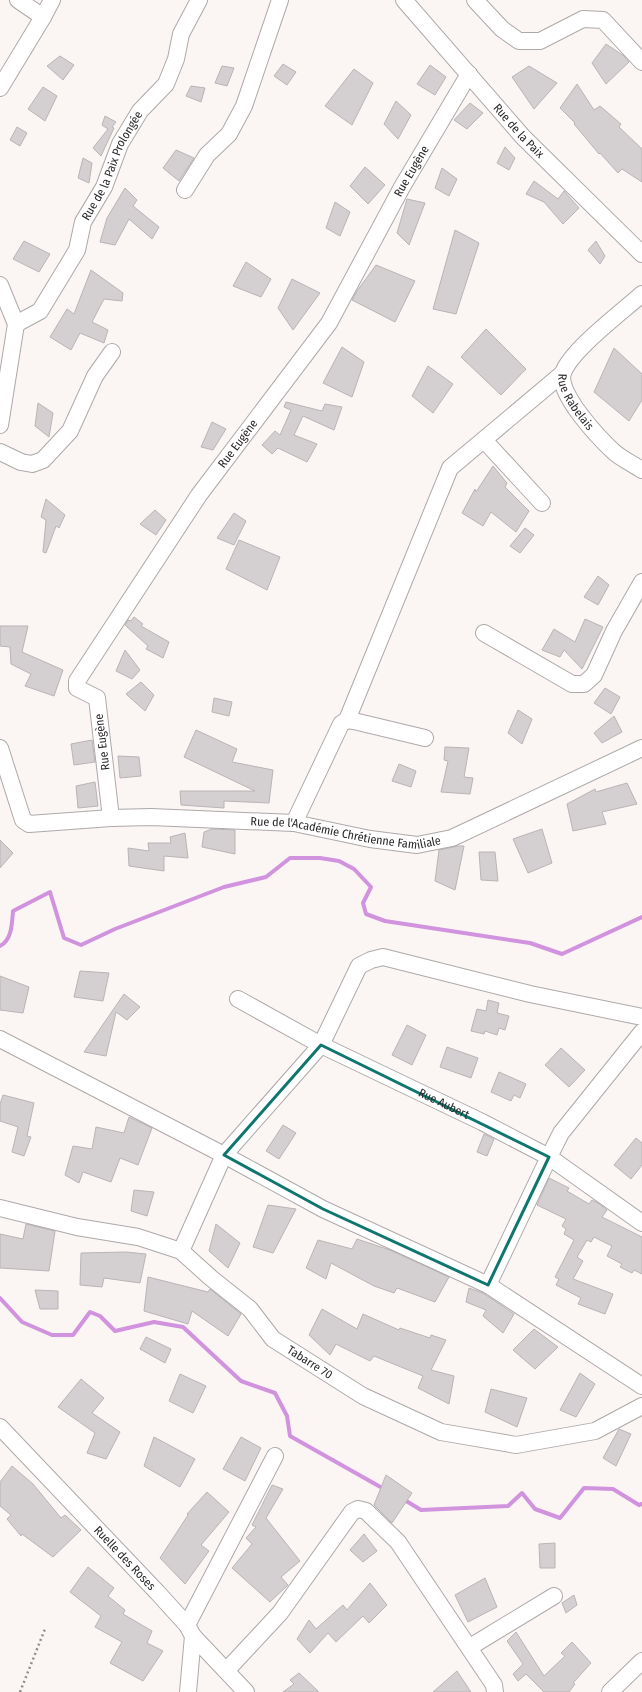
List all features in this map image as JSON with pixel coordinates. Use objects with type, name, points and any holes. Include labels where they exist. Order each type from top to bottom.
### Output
[{"type":"street","points":[[18,0],[43,17]]},
{"type":"street","points":[[0,88],[52,0]]},
{"type":"street","name":"Rue de la Paix Prolongée","points":[[16,324],[40,311],[77,250],[83,222],[104,187],[120,144],[140,111],[166,84],[176,59],[181,34],[200,0]]},
{"type":"street","points":[[185,190],[207,155],[229,134],[244,106],[280,0]]},
{"type":"street","name":"Rue de la Paix","points":[[404,0],[523,137],[642,254]]},
{"type":"street","points":[[475,0],[502,28],[519,41],[540,41],[583,19],[603,20],[642,62]]},
{"type":"street","name":"Rue Eugène","points":[[111,818],[97,698],[77,688],[77,681],[199,495],[329,323],[402,187],[469,74]]},
{"type":"street","points":[[0,285],[16,324],[0,425]]},
{"type":"street","name":"Rue Rabelais","points":[[642,294],[572,356],[562,374],[565,392],[576,409],[598,436],[615,453],[642,470]]},
{"type":"street","points":[[0,452],[21,462],[32,464],[43,460],[70,431],[95,376],[112,352]]},
{"type":"street","points":[[294,823],[341,724],[347,720],[450,468],[562,374]]},
{"type":"street","points":[[484,440],[542,503]]},
{"type":"street","points":[[484,633],[572,684],[584,684],[594,675],[614,631],[642,582]]},
{"type":"street","points":[[347,720],[426,738]]},
{"type":"street","name":"Rue de l'Académie Chrétienne Familiale","points":[[0,748],[23,820],[29,824],[111,818],[151,817],[294,823],[370,839],[417,844],[452,838],[642,748]]},
{"type":"street","points":[[181,1251],[224,1155],[321,1045],[360,966],[371,960],[383,958],[530,994],[642,1017]]},
{"type":"street","name":"Rue Aubert","points":[[238,999],[321,1045],[482,1122],[548,1157],[642,1223]]},
{"type":"street","points":[[488,1285],[548,1157],[561,1133],[642,1032]]},
{"type":"street","points":[[0,1039],[224,1155],[323,1209],[488,1285],[642,1386]]},
{"type":"street","name":"Tabarre 70","points":[[0,1208],[77,1227],[138,1237],[181,1251],[211,1278],[250,1309],[273,1339],[364,1396],[441,1432],[516,1445],[595,1431],[642,1406]]},
{"type":"street","name":"Ruelle des Roses","points":[[0,1427],[157,1592],[246,1692]]},
{"type":"street","points":[[188,1692],[190,1630],[275,1456]]},
{"type":"street","points":[[227,1670],[280,1613],[352,1512],[358,1510],[366,1511],[398,1542],[470,1647],[494,1685],[496,1692]]},
{"type":"street","points":[[470,1647],[554,1596]]},
{"type":"street","points":[[610,1692],[642,1662]]},
{"type":"path","points":[[20,1692],[45,1629]]},
{"type":"highlighted area","points":[[321,1045],[549,1157],[488,1285],[323,1209],[224,1155]]},
{"type":"building","points":[[606,44],[624,56],[629,62],[606,84],[592,63]]},
{"type":"building","points":[[60,56],[74,65],[63,80],[47,66]]},
{"type":"building","points":[[283,64],[296,72],[287,85],[274,76]]},
{"type":"building","points":[[430,65],[446,77],[435,95],[417,84]]},
{"type":"building","points":[[222,66],[234,68],[227,86],[215,83]]},
{"type":"building","points":[[529,66],[557,83],[534,109],[512,77]]},
{"type":"building","points":[[354,69],[373,83],[352,125],[325,106]]},
{"type":"building","points":[[577,84],[594,110],[600,106],[621,124],[619,127],[642,149],[642,182],[622,169],[618,173],[600,153],[599,154],[574,124],[575,123],[560,108]]},
{"type":"building","points":[[191,86],[205,88],[201,102],[186,96]]},
{"type":"building","points":[[43,87],[57,96],[45,121],[28,109]]},
{"type":"building","points":[[396,101],[411,115],[398,139],[384,124]]},
{"type":"building","points":[[470,103],[483,113],[467,129],[454,120]]},
{"type":"building","points":[[105,116],[116,122],[112,127],[114,128],[101,156],[93,148],[108,129],[102,125]]},
{"type":"building","points":[[17,127],[27,133],[20,146],[10,140]]},
{"type":"building","points":[[505,147],[515,158],[509,170],[497,163]]},
{"type":"building","points":[[176,150],[194,158],[179,181],[163,168]]},
{"type":"building","points":[[83,158],[92,163],[89,183],[78,178]]},
{"type":"building","points":[[365,167],[385,185],[368,204],[350,186]]},
{"type":"building","points":[[442,168],[457,179],[449,196],[435,188]]},
{"type":"building","points":[[534,181],[558,199],[564,191],[579,208],[563,224],[544,202],[526,194]]},
{"type":"building","points":[[125,188],[137,200],[133,206],[159,227],[152,239],[129,219],[115,245],[100,242],[107,218]]},
{"type":"building","points":[[407,199],[425,203],[409,245],[397,233]]},
{"type":"building","points":[[335,202],[350,212],[340,236],[326,228]]},
{"type":"building","points":[[455,230],[479,243],[456,314],[433,309]]},
{"type":"building","points":[[24,241],[50,254],[39,272],[13,259]]},
{"type":"building","points":[[596,241],[605,256],[600,264],[588,250]]},
{"type":"building","points":[[246,262],[271,279],[261,297],[233,286]]},
{"type":"building","points":[[376,265],[415,281],[395,322],[352,300]]},
{"type":"building","points":[[91,270],[123,293],[122,301],[104,299],[92,322],[108,330],[104,343],[80,333],[71,350],[50,337],[67,309],[74,314]]},
{"type":"building","points":[[292,279],[320,293],[293,330],[278,308]]},
{"type":"building","points":[[486,329],[526,369],[501,395],[461,357]]},
{"type":"building","points":[[342,347],[364,362],[352,397],[323,383]]},
{"type":"building","points":[[614,348],[642,374],[642,400],[629,421],[594,392]]},
{"type":"building","points":[[428,366],[453,384],[433,413],[412,396]]},
{"type":"building","points":[[286,402],[322,411],[325,404],[342,407],[334,430],[303,416],[294,435],[317,444],[307,462],[278,448],[272,454],[262,445],[275,431],[280,435],[291,410],[284,407]]},
{"type":"building","points":[[38,403],[53,413],[49,437],[35,426]]},
{"type":"building","points":[[212,422],[226,429],[213,450],[201,447]]},
{"type":"building","points":[[493,466],[507,483],[505,487],[529,511],[516,532],[491,512],[483,526],[462,513],[475,489],[476,492]]},
{"type":"building","points":[[46,499],[65,515],[59,528],[56,526],[46,553],[43,552],[46,520],[41,517]]},
{"type":"building","points":[[155,510],[166,520],[156,535],[140,524]]},
{"type":"building","points":[[234,513],[246,521],[234,545],[217,538]]},
{"type":"building","points":[[525,528],[534,535],[520,553],[510,546]]},
{"type":"building","points":[[239,540],[280,557],[267,590],[226,569]]},
{"type":"building","points":[[598,576],[609,585],[598,605],[584,597]]},
{"type":"building","points":[[134,617],[143,624],[141,626],[169,642],[163,658],[146,649],[148,646],[125,625],[128,620],[131,621]]},
{"type":"building","points":[[585,619],[603,627],[582,669],[564,650],[560,657],[542,650],[554,629],[575,642]]},
{"type":"building","points":[[0,626],[28,626],[22,652],[63,670],[54,696],[25,686],[31,674],[11,664],[10,647],[0,646]]},
{"type":"building","points":[[125,650],[140,670],[132,679],[116,671]]},
{"type":"building","points":[[141,682],[154,695],[145,711],[126,694]]},
{"type":"building","points":[[605,688],[620,697],[611,714],[594,703]]},
{"type":"building","points":[[214,698],[232,702],[229,716],[212,712]]},
{"type":"building","points":[[518,710],[532,719],[522,744],[508,733]]},
{"type":"building","points":[[614,716],[622,732],[602,743],[594,733]]},
{"type":"building","points":[[196,730],[237,749],[232,762],[273,770],[269,803],[224,801],[224,808],[181,805],[180,791],[255,791],[184,757]]},
{"type":"building","points":[[92,740],[95,762],[74,765],[71,744]]},
{"type":"building","points":[[445,747],[469,748],[464,777],[473,778],[470,794],[441,792],[448,761],[444,760]]},
{"type":"building","points":[[118,756],[139,757],[141,776],[120,778]]},
{"type":"building","points":[[399,764],[416,771],[411,787],[392,781]]},
{"type":"building","points":[[95,782],[98,806],[78,808],[76,786]]},
{"type":"building","points":[[627,783],[637,804],[602,812],[606,824],[573,831],[567,804],[595,789],[596,792]]},
{"type":"building","points":[[212,829],[235,830],[235,854],[202,847],[204,832]]},
{"type":"building","points":[[542,829],[552,863],[528,873],[513,839]]},
{"type":"building","points":[[185,833],[188,858],[164,856],[164,871],[129,866],[128,848],[149,851],[148,843],[171,843],[170,837]]},
{"type":"building","points":[[0,840],[13,853],[0,868]]},
{"type":"building","points":[[464,846],[455,890],[435,881],[439,850]]},
{"type":"building","points":[[479,852],[495,852],[498,881],[481,880]]},
{"type":"building","points":[[80,971],[109,973],[103,1001],[74,997]]},
{"type":"building","points":[[0,976],[29,987],[23,1013],[0,1010]]},
{"type":"building","points":[[124,994],[140,1007],[127,1020],[116,1012],[106,1056],[84,1052]]},
{"type":"building","points":[[488,1000],[499,1003],[497,1013],[509,1016],[505,1030],[499,1028],[497,1035],[485,1031],[484,1034],[471,1031],[477,1009],[486,1011]]},
{"type":"building","points":[[407,1025],[426,1035],[412,1065],[392,1055]]},
{"type":"building","points":[[447,1047],[478,1058],[471,1078],[440,1067]]},
{"type":"building","points":[[561,1048],[585,1070],[569,1087],[545,1065]]},
{"type":"building","points":[[499,1072],[526,1084],[520,1098],[514,1095],[511,1101],[491,1092]]},
{"type":"building","points":[[3,1095],[34,1103],[27,1136],[31,1137],[24,1156],[12,1152],[18,1127],[0,1121],[0,1104]]},
{"type":"building","points":[[129,1117],[152,1128],[138,1165],[120,1158],[111,1182],[83,1172],[79,1183],[65,1175],[73,1146],[92,1149],[96,1127],[124,1133]]},
{"type":"building","points":[[283,1125],[296,1133],[279,1159],[266,1151]]},
{"type":"building","points":[[484,1134],[494,1139],[487,1156],[477,1152]]},
{"type":"building","points":[[636,1138],[642,1143],[642,1165],[631,1179],[614,1165]]},
{"type":"building","points":[[549,1178],[569,1188],[567,1191],[589,1204],[592,1200],[598,1203],[607,1210],[602,1217],[642,1237],[642,1274],[634,1270],[632,1273],[620,1267],[622,1264],[607,1256],[612,1246],[594,1237],[591,1242],[587,1240],[577,1257],[583,1261],[573,1279],[613,1294],[605,1314],[578,1304],[581,1298],[556,1285],[559,1279],[555,1277],[574,1240],[564,1234],[566,1229],[562,1226],[566,1219],[537,1205]]},
{"type":"building","points":[[134,1190],[154,1192],[147,1216],[131,1211]]},
{"type":"building","points":[[268,1205],[296,1209],[273,1253],[253,1247]]},
{"type":"building","points":[[26,1224],[55,1231],[49,1271],[0,1268],[0,1234],[23,1239]]},
{"type":"building","points":[[216,1224],[240,1243],[228,1268],[209,1251]]},
{"type":"building","points":[[357,1239],[390,1250],[449,1277],[435,1302],[397,1288],[394,1293],[374,1286],[331,1263],[326,1279],[306,1268],[318,1240],[352,1249]]},
{"type":"building","points":[[126,1252],[146,1254],[140,1283],[104,1278],[102,1287],[80,1285],[81,1253]]},
{"type":"building","points":[[148,1277],[208,1292],[210,1289],[241,1314],[228,1336],[192,1311],[188,1324],[144,1311]]},
{"type":"building","points":[[469,1288],[483,1293],[514,1314],[503,1333],[483,1316],[486,1310],[466,1302]]},
{"type":"building","points":[[35,1290],[58,1291],[58,1309],[40,1309]]},
{"type":"building","points":[[322,1309],[357,1329],[363,1314],[399,1330],[400,1328],[430,1338],[431,1335],[446,1340],[431,1370],[454,1376],[449,1404],[418,1388],[423,1376],[374,1356],[370,1361],[336,1344],[330,1355],[309,1335]]},
{"type":"building","points":[[534,1329],[558,1347],[535,1369],[513,1350]]},
{"type":"building","points":[[146,1337],[171,1349],[165,1363],[140,1349]]},
{"type":"building","points":[[580,1373],[595,1384],[576,1417],[560,1410]]},
{"type":"building","points":[[180,1374],[206,1386],[193,1413],[169,1401]]},
{"type":"building","points":[[81,1379],[104,1398],[92,1413],[120,1432],[106,1459],[87,1453],[95,1433],[58,1407]]},
{"type":"building","points":[[491,1389],[527,1398],[517,1427],[485,1412]]},
{"type":"building","points":[[619,1429],[631,1434],[616,1466],[603,1458]]},
{"type":"building","points":[[154,1437],[195,1459],[180,1487],[144,1466]]},
{"type":"building","points":[[241,1437],[261,1448],[245,1481],[223,1469]]},
{"type":"building","points":[[12,1466],[33,1484],[61,1518],[65,1515],[81,1530],[53,1557],[22,1534],[21,1536],[7,1519],[11,1515],[0,1506],[0,1482]]},
{"type":"building","points":[[386,1475],[412,1493],[392,1523],[374,1505]]},
{"type":"building","points":[[272,1485],[283,1489],[266,1518],[300,1561],[281,1577],[288,1585],[270,1602],[232,1568],[252,1544],[246,1538],[256,1527],[252,1525]]},
{"type":"building","points":[[207,1492],[229,1512],[201,1545],[209,1551],[185,1584],[160,1558],[188,1515],[187,1514]]},
{"type":"building","points":[[364,1534],[377,1551],[363,1562],[350,1550]]},
{"type":"building","points":[[555,1543],[555,1568],[540,1568],[539,1544]]},
{"type":"building","points":[[88,1567],[114,1588],[108,1596],[125,1610],[123,1614],[152,1631],[147,1643],[163,1651],[143,1681],[110,1663],[122,1642],[95,1627],[101,1616],[70,1592]]},
{"type":"building","points":[[485,1578],[497,1607],[468,1622],[455,1595]]},
{"type":"building","points":[[370,1583],[387,1605],[369,1623],[363,1616],[336,1642],[328,1633],[310,1653],[297,1639],[309,1620],[316,1629],[343,1605],[347,1610]]},
{"type":"building","points":[[574,1595],[577,1605],[566,1613],[562,1603]]},
{"type":"building","points":[[516,1632],[544,1676],[565,1656],[561,1653],[572,1642],[591,1663],[573,1683],[575,1684],[569,1692],[544,1692],[526,1674],[518,1681],[513,1674],[523,1664],[507,1641]]},
{"type":"building","points":[[457,1671],[471,1692],[433,1692]]},
{"type":"building","points":[[299,1673],[319,1692],[283,1692],[294,1684],[290,1680]]},
{"type":"waterway","points":[[0,946],[7,940],[9,935],[12,926],[13,911],[50,892],[64,938],[81,945],[115,929],[224,887],[266,877],[290,858],[320,858],[339,861],[354,869],[371,887],[363,903],[366,914],[385,921],[530,943],[562,954],[642,917]]},
{"type":"waterway","points":[[0,1298],[22,1322],[52,1335],[73,1335],[90,1312],[100,1316],[115,1331],[154,1322],[183,1327],[241,1381],[275,1393],[287,1416],[290,1436],[384,1489]]},
{"type":"waterway","points":[[403,1499],[421,1510],[508,1506],[522,1493],[535,1509],[560,1518],[584,1488],[613,1489],[639,1505],[642,1504]]}]
